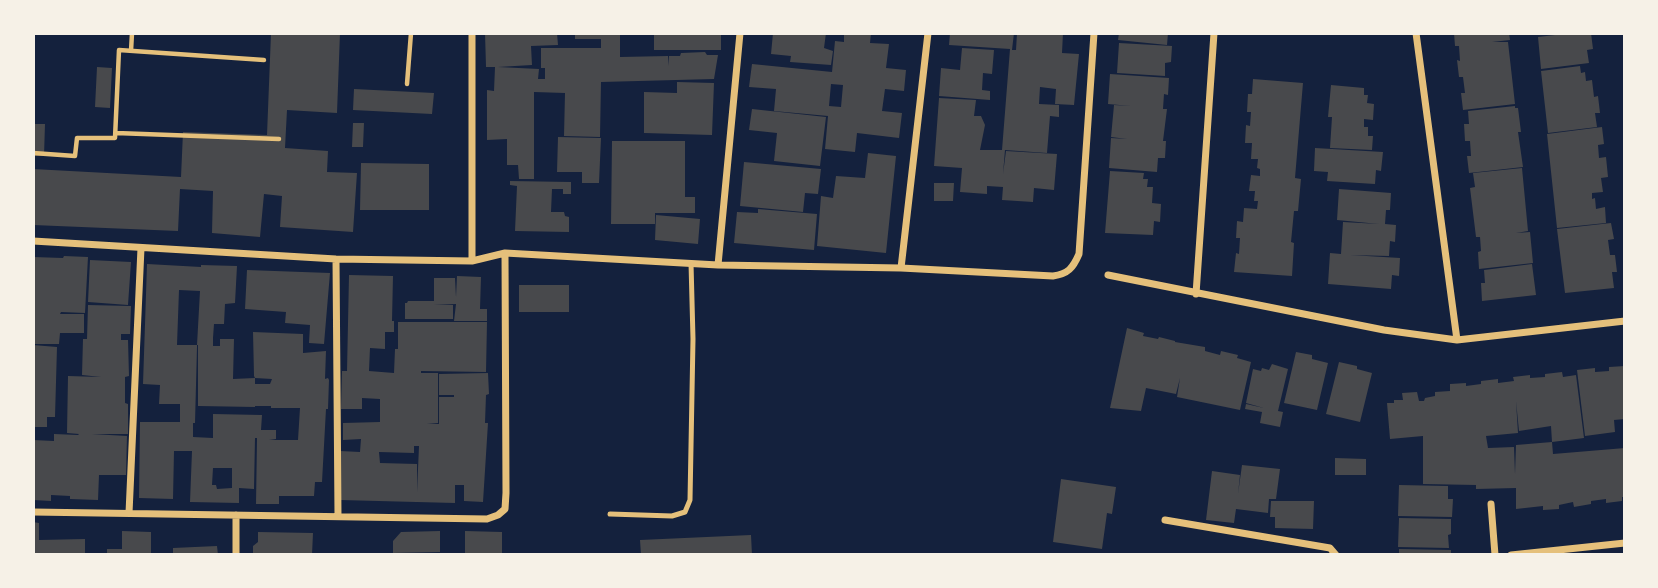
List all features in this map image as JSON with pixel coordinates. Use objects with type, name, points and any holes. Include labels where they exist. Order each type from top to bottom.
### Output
[{"type":"street","points":[[472,33],[472,261]]},
{"type":"street","points":[[718,265],[740,33]]},
{"type":"street","points":[[901,268],[928,33]]},
{"type":"street","points":[[33,241],[336,259],[472,261],[505,253],[718,265],[901,268],[1053,276],[1069,272],[1079,254],[1094,33]]},
{"type":"street","points":[[1196,294],[1214,33]]},
{"type":"street","points":[[1416,33],[1457,340]]},
{"type":"street","points":[[129,513],[141,248]]},
{"type":"street","points":[[33,512],[486,519],[499,515],[505,509],[505,253]]},
{"type":"street","points":[[336,259],[338,516]]},
{"type":"street","points":[[1108,275],[1384,330],[1457,340],[1625,321]]},
{"type":"street","points":[[1491,504],[1495,555]]},
{"type":"street","points":[[236,515],[236,555]]},
{"type":"street","points":[[1165,520],[1329,548],[1336,555]]},
{"type":"street","points":[[1511,555],[1625,543]]},
{"type":"lane","points":[[610,514],[672,516],[685,512],[690,500],[694,339],[691,262]]},
{"type":"path","points":[[131,51],[132,33]]},
{"type":"path","points":[[407,84],[411,33]]},
{"type":"path","points":[[33,153],[75,156],[77,138],[115,138],[119,51],[264,60]]},
{"type":"path","points":[[116,133],[279,139]]},
{"type":"building","points":[[271,33],[340,33],[337,113],[287,110],[285,148],[328,151],[327,172],[357,173],[353,232],[280,227],[282,196],[264,194],[260,237],[212,233],[213,191],[180,189],[178,231],[33,225],[33,169],[181,177],[183,132],[267,135]]},
{"type":"building","points":[[485,33],[557,33],[558,45],[531,46],[532,65],[498,67],[539,69],[538,79],[545,79],[545,68],[541,68],[541,48],[601,48],[601,39],[575,39],[575,33],[620,33],[620,57],[668,56],[668,66],[669,56],[680,56],[681,53],[705,52],[707,55],[718,55],[714,79],[601,82],[600,137],[564,136],[565,93],[534,92],[534,179],[519,179],[518,165],[507,165],[507,139],[487,140],[487,90],[494,91],[495,67],[486,67]]},
{"type":"building","points":[[654,33],[721,33],[721,50],[654,50]]},
{"type":"building","points":[[773,33],[826,33],[824,48],[833,51],[831,65],[790,62],[791,56],[771,54]]},
{"type":"building","points":[[844,33],[871,33],[870,43],[889,44],[886,68],[906,70],[904,91],[885,89],[882,111],[902,113],[899,138],[857,133],[855,152],[825,149],[828,116],[774,111],[776,89],[749,87],[752,64],[832,72],[835,41],[844,42]],"holes":[[[831,84],[843,85],[841,107],[829,106]]]},
{"type":"building","points":[[950,33],[1014,33],[1012,50],[1016,50],[1017,33],[1063,33],[1062,53],[1079,54],[1074,105],[1055,104],[1056,89],[1040,87],[1039,104],[1059,105],[1059,117],[1050,116],[1047,153],[1005,150],[1003,174],[1006,151],[1057,154],[1054,190],[1034,188],[1033,202],[1002,200],[1003,187],[987,186],[987,194],[960,192],[962,168],[934,166],[939,98],[976,100],[974,116],[981,116],[985,125],[980,150],[1002,150],[1010,49],[949,45]]},
{"type":"building","points":[[1119,33],[1168,33],[1167,45],[1118,40]]},
{"type":"building","points":[[1454,33],[1509,33],[1510,40],[1492,42],[1508,42],[1515,104],[1463,110],[1461,93],[1465,93],[1463,77],[1459,77],[1459,46],[1455,46]]},
{"type":"building","points":[[1591,33],[1593,49],[1587,50],[1589,63],[1541,69],[1538,37]]},
{"type":"building","points":[[1119,43],[1172,46],[1171,62],[1165,63],[1165,76],[1117,73]]},
{"type":"building","points":[[962,48],[994,50],[992,74],[983,73],[982,90],[990,91],[990,100],[939,96],[941,68],[960,70]]},
{"type":"building","points":[[1580,66],[1581,73],[1585,72],[1586,81],[1592,80],[1594,97],[1598,96],[1600,113],[1595,113],[1597,127],[1548,133],[1541,71]]},
{"type":"building","points":[[97,67],[112,68],[110,108],[95,107]]},
{"type":"building","points":[[1110,74],[1169,78],[1168,95],[1164,94],[1163,109],[1167,109],[1163,141],[1166,141],[1165,158],[1158,158],[1157,172],[1109,168],[1111,138],[1127,139],[1111,137],[1114,105],[1131,106],[1108,104]]},
{"type":"building","points":[[1253,79],[1303,83],[1295,178],[1301,179],[1291,242],[1294,243],[1292,276],[1234,272],[1240,238],[1236,238],[1237,221],[1243,222],[1244,208],[1257,209],[1258,201],[1254,201],[1255,191],[1249,191],[1251,175],[1260,176],[1258,159],[1251,159],[1252,143],[1245,143],[1246,125],[1250,126],[1251,112],[1247,112],[1248,94],[1252,94]]},
{"type":"building","points":[[677,82],[714,83],[712,135],[644,133],[644,92],[677,93]]},
{"type":"building","points":[[1331,85],[1364,88],[1364,95],[1368,95],[1367,103],[1374,104],[1373,120],[1364,119],[1368,136],[1373,136],[1372,150],[1330,148],[1332,117],[1328,117]]},
{"type":"building","points":[[354,89],[434,93],[432,114],[353,110]]},
{"type":"building","points":[[1515,106],[1518,108],[1523,167],[1469,173],[1467,156],[1471,156],[1470,141],[1465,141],[1464,124],[1469,124],[1468,111]]},
{"type":"building","points":[[752,109],[826,117],[820,166],[774,161],[777,133],[749,130]]},
{"type":"building","points":[[353,123],[364,123],[363,147],[352,147]]},
{"type":"building","points":[[33,124],[45,124],[44,156],[33,156]]},
{"type":"building","points":[[1602,127],[1604,144],[1598,145],[1599,158],[1606,157],[1608,177],[1601,178],[1603,192],[1592,193],[1592,199],[1595,198],[1596,209],[1605,207],[1606,223],[1557,228],[1547,134]]},
{"type":"building","points":[[558,137],[601,138],[599,183],[582,183],[582,172],[557,172]]},
{"type":"building","points":[[612,141],[685,141],[685,197],[695,197],[695,213],[655,213],[655,224],[611,224]]},
{"type":"building","points":[[1315,148],[1383,152],[1381,171],[1376,170],[1375,184],[1327,181],[1328,172],[1314,171]]},
{"type":"building","points":[[868,153],[896,156],[886,253],[817,246],[821,196],[833,198],[836,176],[865,178]]},
{"type":"building","points":[[744,162],[821,169],[818,194],[805,193],[803,212],[740,206]]},
{"type":"building","points":[[361,163],[429,164],[429,210],[360,210]]},
{"type":"building","points":[[1522,168],[1528,231],[1516,233],[1530,232],[1533,263],[1479,269],[1480,237],[1476,237],[1470,188],[1475,187],[1473,173]]},
{"type":"building","points":[[1110,171],[1144,173],[1143,179],[1148,179],[1147,187],[1153,187],[1152,203],[1161,204],[1160,222],[1154,221],[1153,235],[1105,233]]},
{"type":"building","points":[[510,181],[571,182],[571,194],[563,194],[563,189],[552,189],[551,212],[564,212],[565,216],[569,217],[569,232],[515,231],[517,186],[510,185]]},
{"type":"building","points":[[934,183],[954,183],[953,201],[934,201]]},
{"type":"building","points":[[1339,189],[1391,193],[1390,210],[1386,210],[1385,224],[1396,225],[1395,242],[1390,241],[1389,256],[1350,255],[1400,258],[1399,276],[1392,275],[1391,289],[1328,284],[1330,253],[1341,254],[1343,222],[1379,224],[1337,220]]},
{"type":"building","points":[[758,209],[817,214],[814,250],[734,243],[737,212],[758,213]]},
{"type":"building","points":[[656,215],[700,219],[698,244],[655,240]]},
{"type":"building","points":[[1611,223],[1614,239],[1608,240],[1610,255],[1615,255],[1617,272],[1612,272],[1614,288],[1565,293],[1557,229]]},
{"type":"building","points":[[33,257],[88,257],[85,313],[60,314],[84,314],[84,333],[60,333],[59,344],[33,344]]},
{"type":"building","points":[[90,260],[131,262],[128,305],[88,302]]},
{"type":"building","points":[[147,264],[237,266],[235,303],[225,304],[224,324],[214,324],[213,338],[213,346],[220,346],[220,339],[234,339],[233,379],[255,378],[253,332],[303,334],[303,353],[326,351],[325,379],[329,380],[322,482],[315,482],[314,496],[279,496],[279,504],[256,504],[255,438],[254,489],[239,488],[239,503],[190,502],[192,451],[174,451],[173,499],[139,498],[140,422],[180,422],[180,404],[159,404],[160,385],[143,384]],"holes":[[[179,290],[200,291],[197,345],[177,345]],[[198,345],[198,406],[300,408],[298,440],[269,440],[276,439],[276,430],[261,430],[262,415],[213,414],[213,438],[193,437]],[[255,378],[272,379],[270,384],[255,384]],[[213,468],[232,468],[232,488],[217,489],[216,485],[212,485]]]},
{"type":"building","points":[[1532,264],[1536,295],[1482,301],[1481,283],[1485,283],[1484,270]]},
{"type":"building","points":[[247,270],[330,273],[324,344],[309,343],[310,325],[285,323],[286,312],[245,309]]},
{"type":"building","points":[[349,275],[393,276],[394,332],[385,332],[385,349],[370,348],[369,371],[394,373],[395,349],[398,349],[398,322],[487,322],[486,372],[421,371],[438,373],[438,423],[427,424],[439,424],[439,397],[454,397],[439,395],[439,374],[488,373],[483,502],[464,501],[464,485],[455,485],[455,503],[340,500],[340,451],[360,452],[361,439],[343,440],[343,423],[380,422],[380,399],[362,398],[362,409],[341,409],[342,371],[347,371]],"holes":[[[414,446],[419,446],[417,492],[417,464],[380,463],[379,452],[414,453]]]},
{"type":"building","points":[[457,276],[481,277],[480,309],[487,309],[487,321],[454,321],[456,304],[434,305],[453,305],[453,319],[405,319],[405,303],[408,301],[434,301],[434,278],[455,278],[456,297]]},
{"type":"building","points":[[519,285],[569,285],[569,312],[519,312]]},
{"type":"building","points":[[88,305],[131,306],[130,334],[121,334],[121,340],[128,340],[129,376],[125,377],[125,403],[128,404],[128,434],[92,434],[127,436],[126,475],[99,475],[98,500],[51,495],[51,501],[33,500],[33,440],[54,441],[54,434],[79,434],[67,433],[68,376],[101,377],[82,375]]},
{"type":"building","points":[[1127,328],[1144,333],[1143,336],[1205,347],[1205,351],[1220,355],[1221,351],[1238,355],[1237,358],[1251,362],[1240,410],[1177,397],[1180,378],[1176,394],[1146,388],[1141,411],[1110,408]]},
{"type":"building","points":[[33,345],[57,347],[55,417],[47,417],[47,427],[33,427]]},
{"type":"building","points":[[1296,352],[1312,355],[1312,359],[1328,363],[1317,410],[1284,403]]},
{"type":"building","points":[[1339,362],[1372,373],[1360,422],[1326,414]]},
{"type":"building","points":[[1272,364],[1288,369],[1278,411],[1283,412],[1280,427],[1260,423],[1262,412],[1245,409],[1246,404],[1264,408],[1246,403],[1253,369],[1269,370]]},
{"type":"building","points":[[1625,366],[1625,419],[1614,420],[1615,432],[1585,436],[1577,370],[1595,368],[1595,372],[1609,371],[1609,367]]},
{"type":"building","points":[[1562,372],[1563,377],[1576,375],[1584,438],[1552,442],[1553,454],[1625,448],[1625,497],[1622,497],[1622,501],[1606,503],[1606,499],[1574,507],[1573,502],[1559,505],[1559,509],[1543,510],[1543,506],[1516,509],[1516,488],[1476,489],[1476,485],[1423,484],[1423,436],[1390,439],[1387,403],[1403,400],[1402,393],[1417,392],[1419,401],[1424,401],[1425,398],[1435,396],[1435,392],[1450,391],[1450,384],[1466,383],[1466,386],[1498,379],[1498,383],[1514,381],[1513,377],[1545,377],[1545,374]],"holes":[[[1516,401],[1519,431],[1551,426],[1552,442],[1516,445],[1515,474],[1514,447],[1488,448],[1486,436],[1518,433]]]},
{"type":"building","points":[[1335,458],[1366,459],[1366,475],[1335,475]]},
{"type":"building","points":[[1242,465],[1280,469],[1276,499],[1269,499],[1268,513],[1236,509],[1234,523],[1206,520],[1212,471],[1240,475],[1238,494]]},
{"type":"building","points":[[1061,479],[1116,487],[1112,514],[1107,513],[1102,549],[1053,542]]},
{"type":"building","points":[[1399,485],[1448,486],[1448,499],[1453,499],[1452,517],[1398,516]]},
{"type":"building","points":[[1271,501],[1314,501],[1313,529],[1275,528],[1275,517],[1270,517]]},
{"type":"building","points":[[1399,518],[1451,519],[1449,548],[1398,547]]},
{"type":"building","points":[[33,522],[39,523],[39,540],[85,539],[85,555],[33,555]]},
{"type":"building","points":[[122,531],[151,532],[151,555],[107,555],[107,549],[122,549]]},
{"type":"building","points":[[440,531],[440,552],[393,553],[393,541],[401,532]]},
{"type":"building","points":[[465,531],[502,532],[502,555],[465,555]]},
{"type":"building","points":[[258,532],[313,533],[312,555],[253,555],[253,546],[258,542]]},
{"type":"building","points":[[751,535],[752,555],[641,555],[640,540]]},
{"type":"building","points":[[217,546],[218,555],[173,555],[173,548]]},
{"type":"building","points":[[1399,549],[1451,550],[1451,555],[1399,555]]}]
